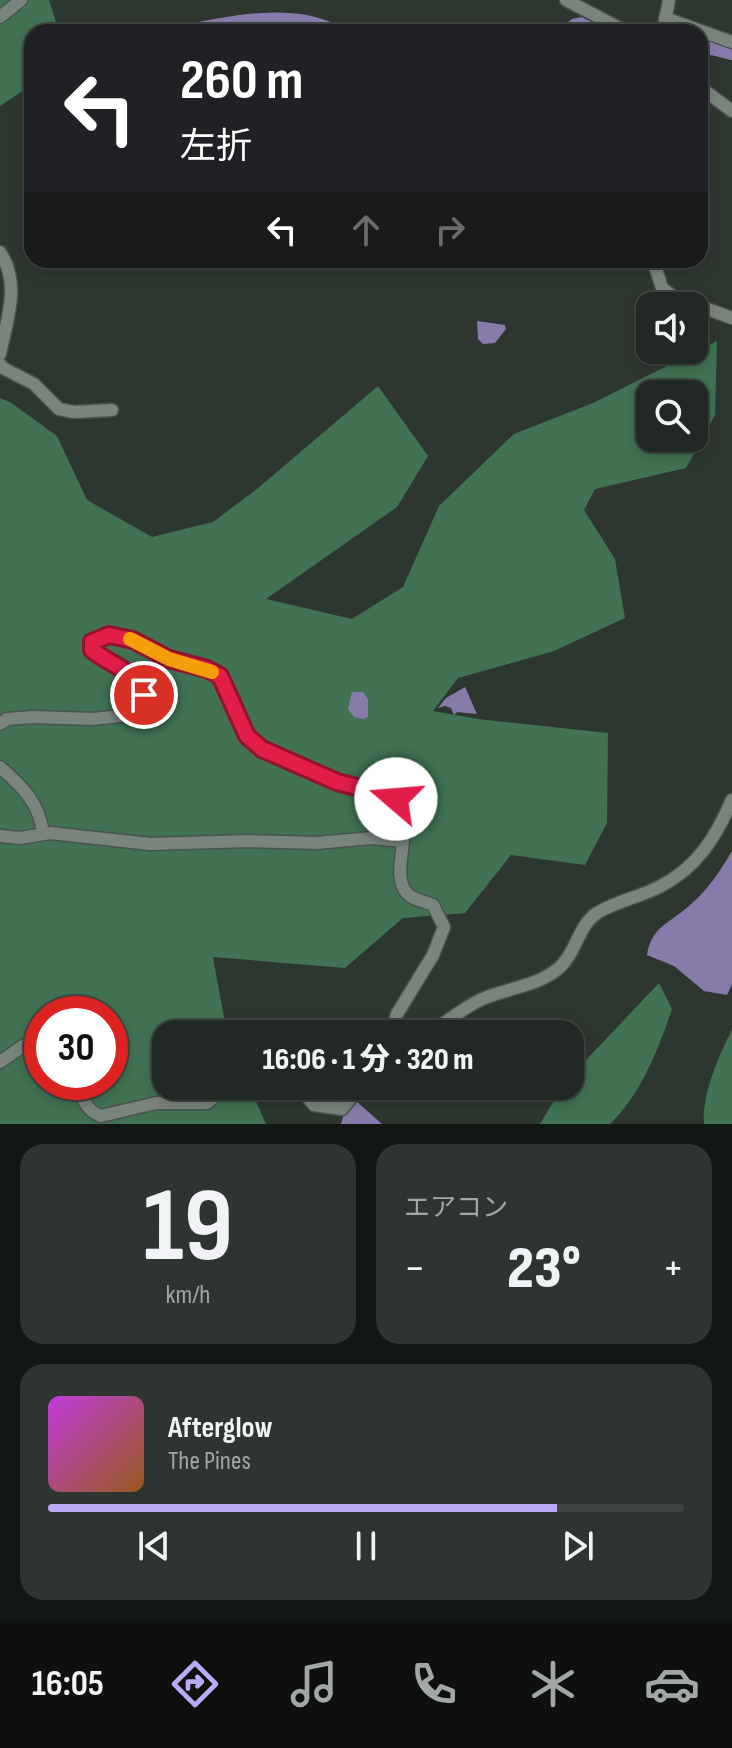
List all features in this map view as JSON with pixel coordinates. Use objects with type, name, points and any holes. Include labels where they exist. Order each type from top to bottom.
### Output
[{"type":"street","points":[[0,17],[21,0]]},
{"type":"street","points":[[566,0],[612,24]]},
{"type":"street","points":[[664,24],[669,0]]},
{"type":"street","points":[[665,18],[682,24]]},
{"type":"street","points":[[708,33],[732,42]]},
{"type":"street","points":[[708,93],[732,111]]},
{"type":"street","points":[[0,252],[12,279],[13,293],[0,354]]},
{"type":"street","points":[[656,268],[662,288],[674,297],[732,318]]},
{"type":"street","points":[[0,364],[34,384],[59,409],[74,412],[112,410]]},
{"type":"street","points":[[0,724],[7,719],[33,717],[93,719],[137,714],[144,708],[141,686],[117,663],[92,650],[92,642],[109,635],[133,640],[169,659],[207,669],[220,676],[247,736],[262,749],[337,782],[396,799],[404,820],[400,876],[403,888],[411,897],[433,905],[444,927],[433,955],[395,1020]]},
{"type":"street","points":[[0,767],[36,805],[43,834]]},
{"type":"street","points":[[450,1020],[482,999],[530,984],[559,969],[586,924],[597,914],[660,887],[702,854],[720,828],[732,800]]},
{"type":"street","points":[[0,836],[20,838],[43,834],[150,844],[249,841],[316,843],[372,838],[403,841]]},
{"type":"street","points":[[0,1062],[24,1046]]},
{"type":"street","points":[[84,1100],[92,1113],[101,1116],[156,1103],[207,1103],[211,1100]]},
{"type":"street","points":[[310,1100],[314,1105],[342,1109],[349,1100]]},
{"type":"green space","points":[[0,0],[49,0],[56,24],[24,24],[24,90],[0,106]]},
{"type":"green space","points":[[717,341],[715,415],[708,428],[708,380],[639,380],[671,364],[708,364],[708,346]]},
{"type":"green space","points":[[636,382],[636,452],[695,452],[686,468],[595,489],[584,510],[615,559],[625,618],[554,651],[458,678],[433,711],[608,733],[607,823],[585,865],[511,855],[465,913],[403,918],[345,968],[213,957],[224,1020],[152,1020],[152,1100],[255,1100],[266,1124],[0,1124],[0,398],[57,436],[87,500],[152,537],[213,522],[257,489],[378,386],[428,456],[397,507],[266,599],[352,619],[403,587],[439,506],[514,434],[593,403]]},
{"type":"green space","points":[[659,983],[672,1009],[648,1070],[621,1112],[610,1124],[540,1124],[555,1100],[584,1100],[584,1062]]},
{"type":"green space","points":[[732,1030],[732,1124],[704,1124],[708,1089]]},
{"type":"shaded area","points":[[582,17],[595,24],[566,24]]},
{"type":"shaded area","points":[[477,321],[505,325],[506,329],[495,343],[483,344],[478,339]]},
{"type":"shaded area","points":[[465,687],[477,714],[457,712],[454,715],[451,708],[438,708],[446,698]]},
{"type":"shaded area","points":[[352,692],[363,692],[368,699],[368,717],[354,717],[348,709]]},
{"type":"shaded area","points":[[732,851],[732,984],[727,995],[704,991],[674,966],[647,955],[653,937],[702,893]]},
{"type":"shaded area","points":[[356,1101],[382,1124],[341,1124],[344,1114]]},
{"type":"waterway","points":[[239,24],[304,24]]},
{"type":"waterway","points":[[708,45],[732,51]]},
{"type":"slow traffic","points":[[130,639],[169,659],[191,663],[212,672]]},
{"type":"route","points":[[144,695],[141,686],[117,663],[92,650],[92,642],[109,635],[133,640],[169,659],[207,669],[220,676],[247,736],[262,749],[337,782],[396,799]]}]
